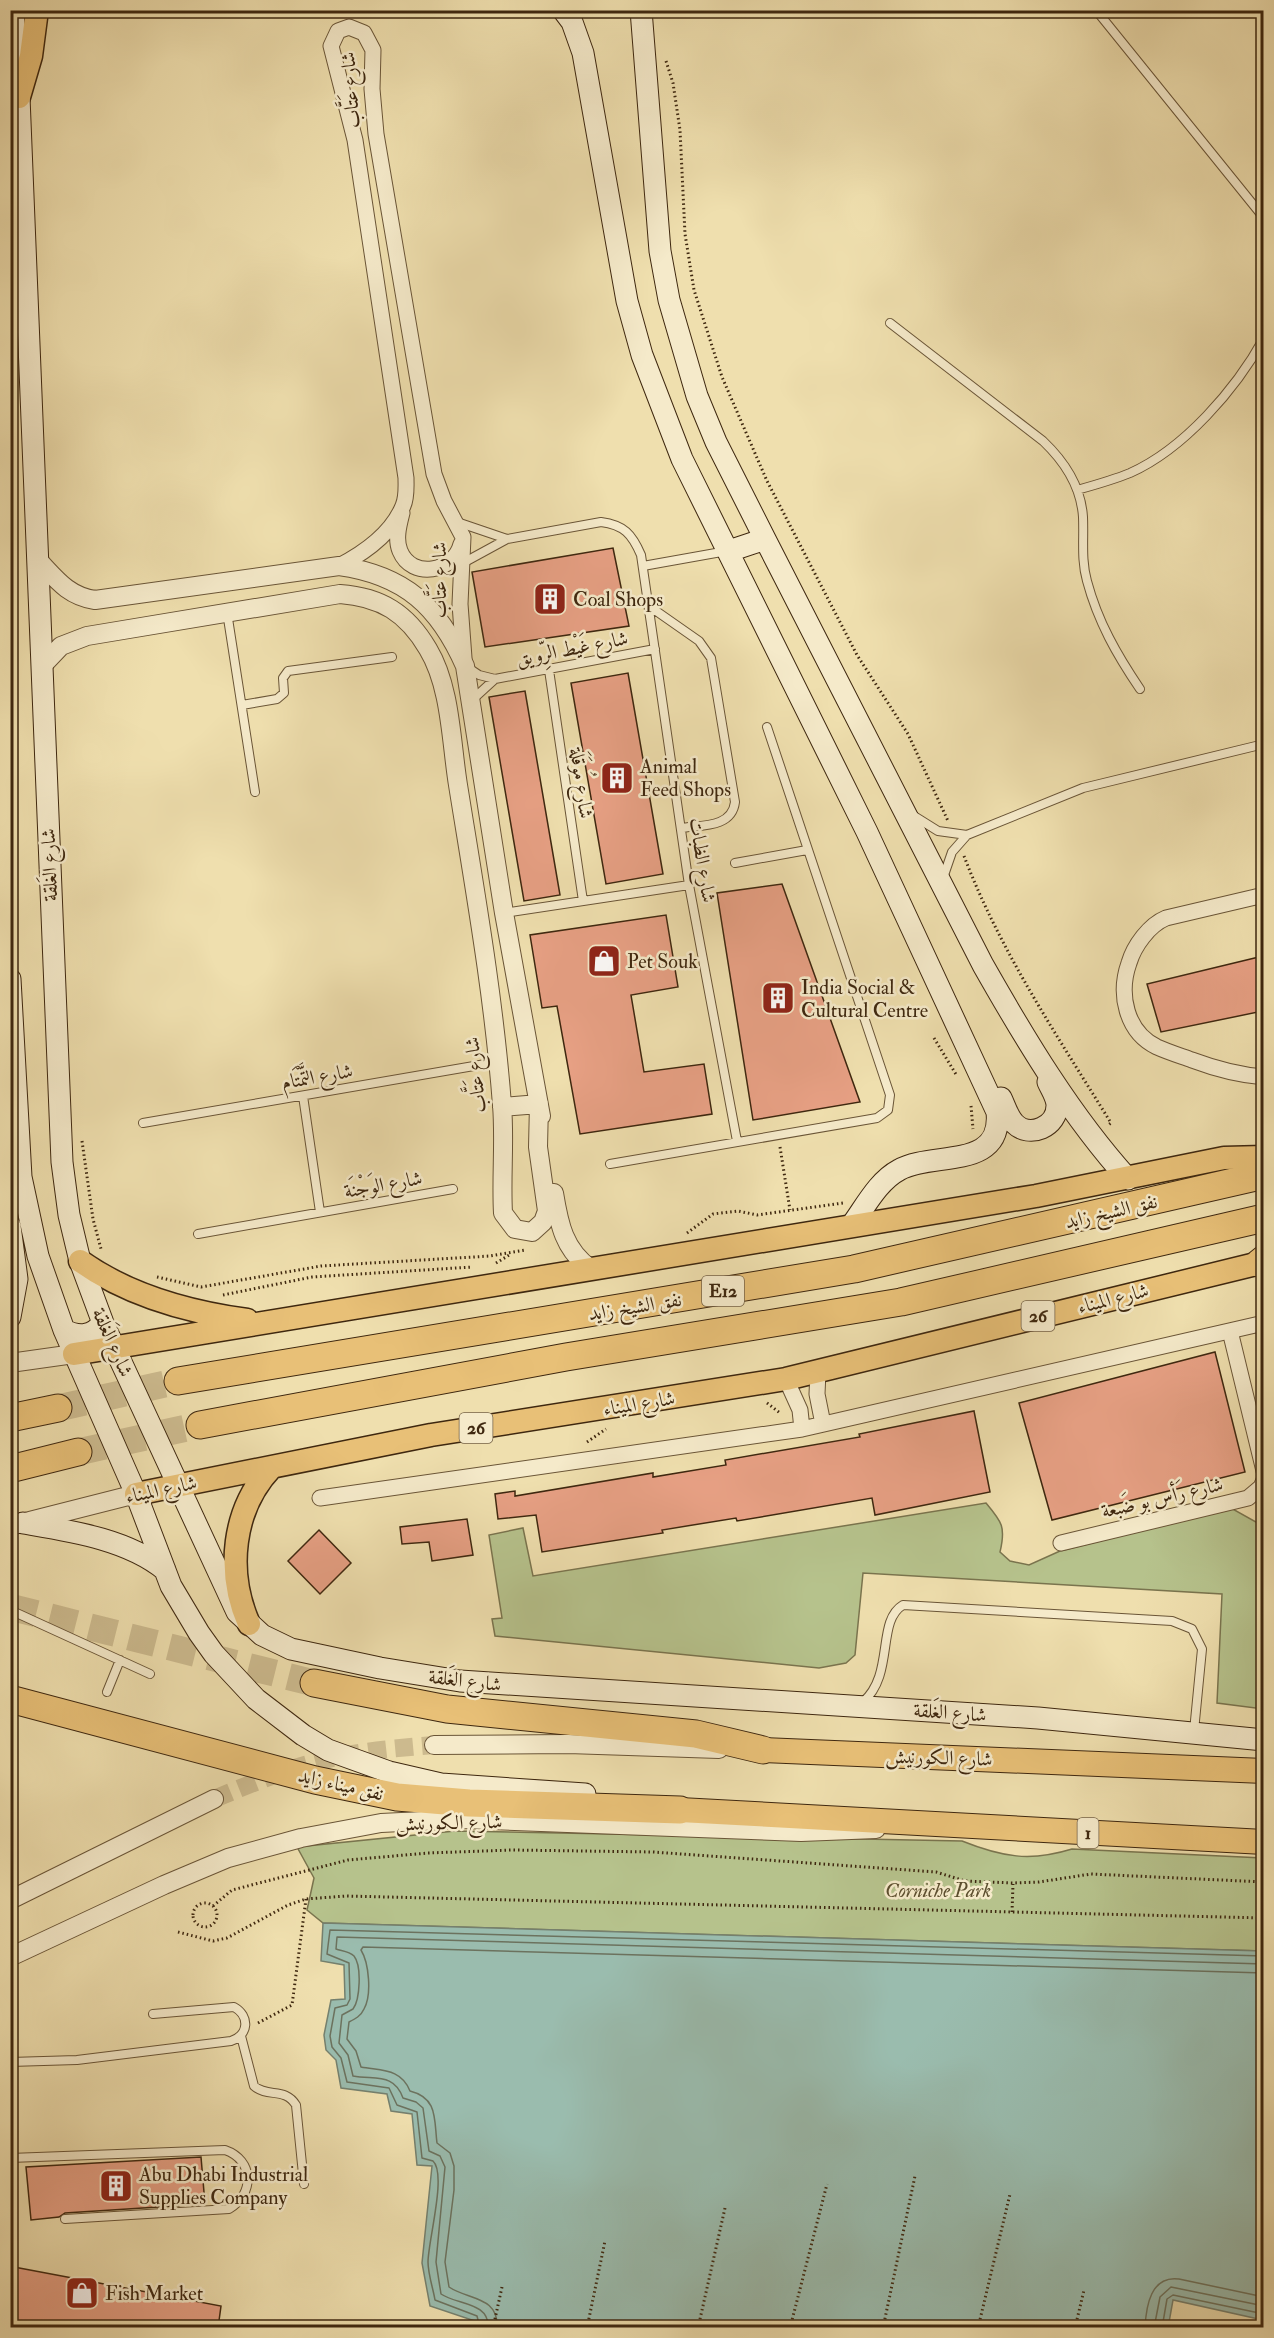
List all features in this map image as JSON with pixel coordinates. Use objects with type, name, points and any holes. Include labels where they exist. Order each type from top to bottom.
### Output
[{"type":"highway","name":"نفق الشيخ زايد","points":[[178,1381],[854,1269],[1263,1175]]},
{"type":"highway","name":"نفق الشيخ زايد","points":[[200,1425],[566,1357],[901,1302],[1263,1218]]},
{"type":"highway","points":[[10,1418],[58,1408]]},
{"type":"highway","points":[[10,1468],[78,1452]]},
{"type":"highway","points":[[314,1683],[458,1710],[696,1734],[763,1750]]},
{"type":"highway","name":"نفق ميناء زايد","points":[[10,1699],[315,1780],[398,1797],[469,1803],[680,1810]]},
{"type":"highway","name":"شارع الكورنيش","points":[[763,1750],[1263,1771]]},
{"type":"highway","name":"شارع الكورنيش","points":[[680,1810],[1263,1842]]},
{"type":"main road","name":"شارع الغَلقة","points":[[13,10],[19,97],[62,1162],[69,1215],[80,1261],[103,1323],[228,1595],[249,1624],[262,1635],[291,1649],[450,1679],[500,1685],[1194,1731],[1263,1740]]},
{"type":"main road","points":[[19,97],[31,56],[38,10]]},
{"type":"main road","points":[[563,10],[578,38],[586,69],[616,247],[642,355],[682,459],[867,832],[997,1112],[998,1121],[992,1140],[978,1152],[902,1168],[882,1185],[852,1226]]},
{"type":"main road","points":[[578,38],[583,10]]},
{"type":"main road","points":[[631,10],[636,51],[645,68]]},
{"type":"main road","points":[[641,10],[660,251],[676,329],[697,396],[716,442],[897,802],[983,965],[1031,1044],[1093,1136],[1128,1179]]},
{"type":"main road","points":[[729,551],[765,540]]},
{"type":"main road","name":"شارع الغَلقة","points":[[10,979],[16,1186],[64,1330],[136,1494],[171,1586],[185,1612],[214,1654],[235,1678],[279,1718],[328,1750],[389,1772],[441,1784],[582,1794],[680,1810]]},
{"type":"main road","points":[[972,1057],[984,1065],[992,1076],[1014,1123],[1024,1130],[1036,1130],[1052,1121],[1057,1103],[1031,1044]]},
{"type":"main road","points":[[74,1354],[1128,1179],[1224,1158],[1263,1157]]},
{"type":"main road","points":[[10,1226],[17,1279],[10,1317]]},
{"type":"main road","points":[[80,1261],[119,1286],[139,1294],[210,1314],[273,1322]]},
{"type":"main road","name":"شارع الميناء","points":[[136,1494],[183,1494],[272,1467],[420,1437],[786,1379],[1262,1261]]},
{"type":"main road","points":[[64,1330],[81,1336],[98,1330],[103,1323]]},
{"type":"main road","points":[[249,1624],[236,1582],[238,1542],[247,1502],[253,1490],[272,1467]]},
{"type":"main road","points":[[145,1518],[151,1507],[161,1500],[183,1494]]},
{"type":"main road","points":[[17,1524],[75,1533],[135,1551],[147,1556],[165,1570]]},
{"type":"street","name":"شارع عَتَّاب","points":[[38,560],[67,591],[81,598],[95,600],[339,566],[360,556],[375,543],[403,507],[406,498],[405,462],[359,163],[350,113],[331,46],[338,31],[349,27],[364,33],[373,50],[372,90],[376,134],[434,474],[444,501],[463,537],[460,604],[465,665],[504,913],[561,1231],[570,1249],[591,1269]]},
{"type":"street","points":[[403,507],[398,532],[400,552],[407,561],[418,568],[431,570],[443,567],[453,560],[460,549],[463,537]]},
{"type":"street","name":"شارع عَتَّاب","points":[[339,566],[377,574],[410,591],[437,616],[448,631],[465,665]]},
{"type":"street","name":"شارع عَتَّاب","points":[[41,667],[61,646],[87,636],[340,594],[375,599],[392,608],[405,619],[428,649],[437,666],[444,697],[473,880],[497,1062],[502,1107],[503,1214],[515,1229],[526,1232],[532,1232],[543,1222],[547,1211],[538,1147],[539,1104]]},
{"type":"street","points":[[1263,895],[1166,918],[1153,925],[1130,958],[1124,977],[1124,997],[1134,1025],[1156,1046],[1231,1073],[1263,1077]]},
{"type":"street","points":[[502,1107],[539,1104]]},
{"type":"street","points":[[320,1498],[802,1429],[1263,1323]]},
{"type":"street","points":[[1230,1331],[1263,1471]]},
{"type":"street","points":[[10,1363],[74,1354]]},
{"type":"street","points":[[818,1372],[817,1394],[823,1424]]},
{"type":"street","points":[[786,1379],[796,1399],[802,1429]]},
{"type":"street","name":"شارع رَأس بو ضَبعة","points":[[1061,1543],[1248,1498],[1261,1487],[1263,1480]]},
{"type":"street","name":"شارع الميناء","points":[[17,1524],[136,1494]]},
{"type":"street","name":"شارع الكورنيش","points":[[434,1745],[568,1744],[763,1750]]},
{"type":"street","points":[[10,1900],[214,1799]]},
{"type":"street","name":"شارع الكورنيش","points":[[10,1957],[228,1858],[301,1838],[381,1823],[463,1819],[830,1832],[913,1824]]},
{"type":"lane","points":[[1096,10],[1263,218]]},
{"type":"lane","points":[[890,323],[1043,441],[1057,455],[1077,490],[1083,516],[1082,543],[1087,579],[1096,608],[1117,655],[1140,689]]},
{"type":"lane","points":[[1077,490],[1131,472],[1176,444],[1237,380],[1263,338]]},
{"type":"lane","name":"شارع الظبات","points":[[457,522],[507,539]]},
{"type":"lane","name":"شارع الظبات","points":[[463,563],[507,539],[601,522],[615,524],[626,530],[635,540],[643,566],[689,885],[737,1141]]},
{"type":"lane","points":[[643,566],[729,551]]},
{"type":"lane","points":[[649,606],[699,641],[711,658],[735,802],[732,813],[724,821],[681,828]]},
{"type":"lane","points":[[227,611],[255,792]]},
{"type":"lane","name":"شارع غَيْط الرِّويق","points":[[465,665],[479,675],[495,679],[655,649]]},
{"type":"lane","points":[[242,705],[280,698],[285,690],[284,678],[288,671],[392,657]]},
{"type":"lane","name":"شارع مُوقَلَة","points":[[549,670],[583,901]]},
{"type":"lane","name":"شارع غَيْط الرِّويق","points":[[471,702],[495,679]]},
{"type":"lane","points":[[610,1164],[877,1118],[883,1115],[891,1102],[767,727]]},
{"type":"lane","points":[[941,883],[952,852],[967,836],[1083,788],[1263,744]]},
{"type":"lane","points":[[897,802],[926,825],[951,834],[967,836]]},
{"type":"lane","points":[[735,863],[807,850]]},
{"type":"lane","points":[[504,913],[689,885]]},
{"type":"lane","name":"شارع التَّمْتَام","points":[[143,1123],[497,1062]]},
{"type":"lane","name":"شارع الوَجْنَة","points":[[303,1096],[320,1212]]},
{"type":"lane","name":"شارع الوَجْنَة","points":[[198,1234],[453,1189]]},
{"type":"lane","points":[[856,1707],[871,1695],[881,1678],[890,1620],[903,1605],[1172,1621],[1192,1629],[1202,1649],[1194,1731]]},
{"type":"lane","points":[[10,1610],[150,1674]]},
{"type":"lane","points":[[107,1692],[120,1660]]},
{"type":"lane","points":[[153,2014],[234,2007],[243,2014],[243,2033],[254,2086],[264,2092],[283,2093],[296,2105],[304,2184]]},
{"type":"lane","points":[[10,2062],[77,2060],[231,2041],[243,2033]]},
{"type":"lane","points":[[10,2158],[225,2150],[238,2156],[247,2167],[248,2187],[237,2204],[229,2209],[65,2219]]},
{"type":"path","points":[[380,10],[419,15],[487,10]]},
{"type":"path","points":[[664,56],[673,83],[680,130],[685,234],[694,290],[722,377],[767,481],[857,655],[908,734],[950,825]]},
{"type":"path","points":[[962,851],[975,885],[1031,994],[1111,1123],[1102,1130]]},
{"type":"path","points":[[934,1038],[961,1082]]},
{"type":"path","points":[[969,1155],[974,1123],[970,1100]]},
{"type":"path","points":[[779,1134],[790,1210]]},
{"type":"path","points":[[82,1136],[93,1219],[102,1251]]},
{"type":"path","points":[[683,1237],[712,1214],[738,1211],[757,1215],[848,1202]]},
{"type":"path","points":[[155,1277],[201,1287],[321,1266],[529,1250]]},
{"type":"path","points":[[492,1265],[512,1253]]},
{"type":"path","points":[[212,1297],[312,1277],[481,1266]]},
{"type":"path","points":[[213,1906],[232,1890],[348,1860],[512,1850],[664,1853],[936,1872],[965,1881],[1039,1882],[1091,1874],[1263,1882]]},
{"type":"path","points":[[1012,1912],[1013,1883]]},
{"type":"path","points":[[178,1932],[213,1941],[227,1938],[273,1912],[306,1899],[346,1896],[1263,1918]]},
{"type":"path","points":[[243,2033],[292,2005],[306,1899]]},
{"type":"path","points":[[206,1903],[213,1906],[217,1914],[213,1924],[206,1927],[197,1924],[193,1913],[197,1906],[206,1903]]},
{"type":"path","points":[[883,2328],[915,2176]]},
{"type":"path","points":[[790,2328],[827,2184]]},
{"type":"path","points":[[978,2328],[1010,2194]]},
{"type":"path","points":[[698,2328],[725,2208]]},
{"type":"path","points":[[587,2328],[605,2241]]},
{"type":"path","points":[[493,2328],[502,2287]]},
{"type":"path","points":[[1075,2328],[1084,2290]]},
{"type":"green space","points":[[986,1503],[1001,1525],[1003,1536],[1000,1552],[1010,1561],[1029,1565],[1060,1551],[1231,1508],[1263,1526],[1263,1709],[1217,1703],[1222,1594],[863,1573],[855,1655],[846,1663],[819,1668],[495,1636],[492,1619],[502,1618],[489,1535],[523,1528],[533,1576]]},
{"type":"green space","name":"Corniche Park","points":[[455,1831],[962,1841],[990,1851],[1016,1856],[1043,1855],[1072,1849],[1263,1858],[1263,1951],[323,1923],[307,1910],[314,1878],[297,1847]]},
{"type":"water","points":[[323,1923],[1263,1951],[1263,2320],[1173,2300],[1168,2328],[474,2327],[475,2321],[430,2306],[422,2263],[432,2166],[417,2165],[412,2114],[391,2111],[387,2094],[341,2088],[336,2060],[326,2050],[324,2035],[331,2000],[345,1999],[344,1965],[321,1961]]},
{"type":"building","name":"Coal Shops","points":[[613,548],[629,626],[485,647],[472,572]]},
{"type":"building","name":"Animal Feed Shops","points":[[628,673],[663,874],[606,884],[571,683]]},
{"type":"building","points":[[525,691],[560,895],[524,901],[489,697]]},
{"type":"building","name":"India Social & Cultural Centre","points":[[782,884],[860,1102],[753,1120],[717,893]]},
{"type":"building","points":[[666,915],[678,987],[631,995],[644,1072],[704,1064],[712,1114],[580,1134],[557,1006],[542,1008],[530,935]]},
{"type":"building","points":[[1263,956],[1263,1011],[1161,1032],[1147,984]]},
{"type":"building","points":[[1215,1352],[1245,1472],[1052,1520],[1019,1403]]},
{"type":"building","points":[[974,1411],[990,1492],[875,1515],[872,1498],[737,1521],[736,1518],[662,1530],[663,1533],[542,1552],[536,1515],[498,1519],[495,1494],[515,1491],[515,1496],[653,1473],[653,1477],[726,1465],[725,1460],[860,1437],[859,1434]]},
{"type":"building","points":[[467,1519],[473,1555],[432,1561],[429,1542],[402,1544],[400,1527]]},
{"type":"building","points":[[319,1530],[351,1563],[320,1594],[288,1561]]},
{"type":"building","name":"Abu Dhabi Industrial Supplies Company","points":[[201,2157],[205,2204],[65,2213],[59,2217],[31,2220],[26,2167]]},
{"type":"building","name":"Fish Market","points":[[14,2267],[221,2306],[218,2328],[10,2328],[10,2280]]},
{"type":"tunnel","points":[[58,1408],[178,1381]]},
{"type":"tunnel","points":[[78,1452],[200,1425]]},
{"type":"tunnel","points":[[10,1607],[314,1683]]},
{"type":"tunnel","points":[[214,1799],[282,1772],[324,1760],[365,1752],[434,1745]]},
{"type":"place","name":"Coal Shops","points":[[550,599]]},
{"type":"place","name":"Animal Feed Shops","points":[[617,778]]},
{"type":"place","name":"Pet Souk","points":[[604,961]]},
{"type":"place","name":"India Social & Cultural Centre","points":[[778,998]]},
{"type":"place","name":"Abu Dhabi Industrial Supplies Company","points":[[116,2186]]},
{"type":"place","name":"Fish Market","points":[[82,2293]]}]
